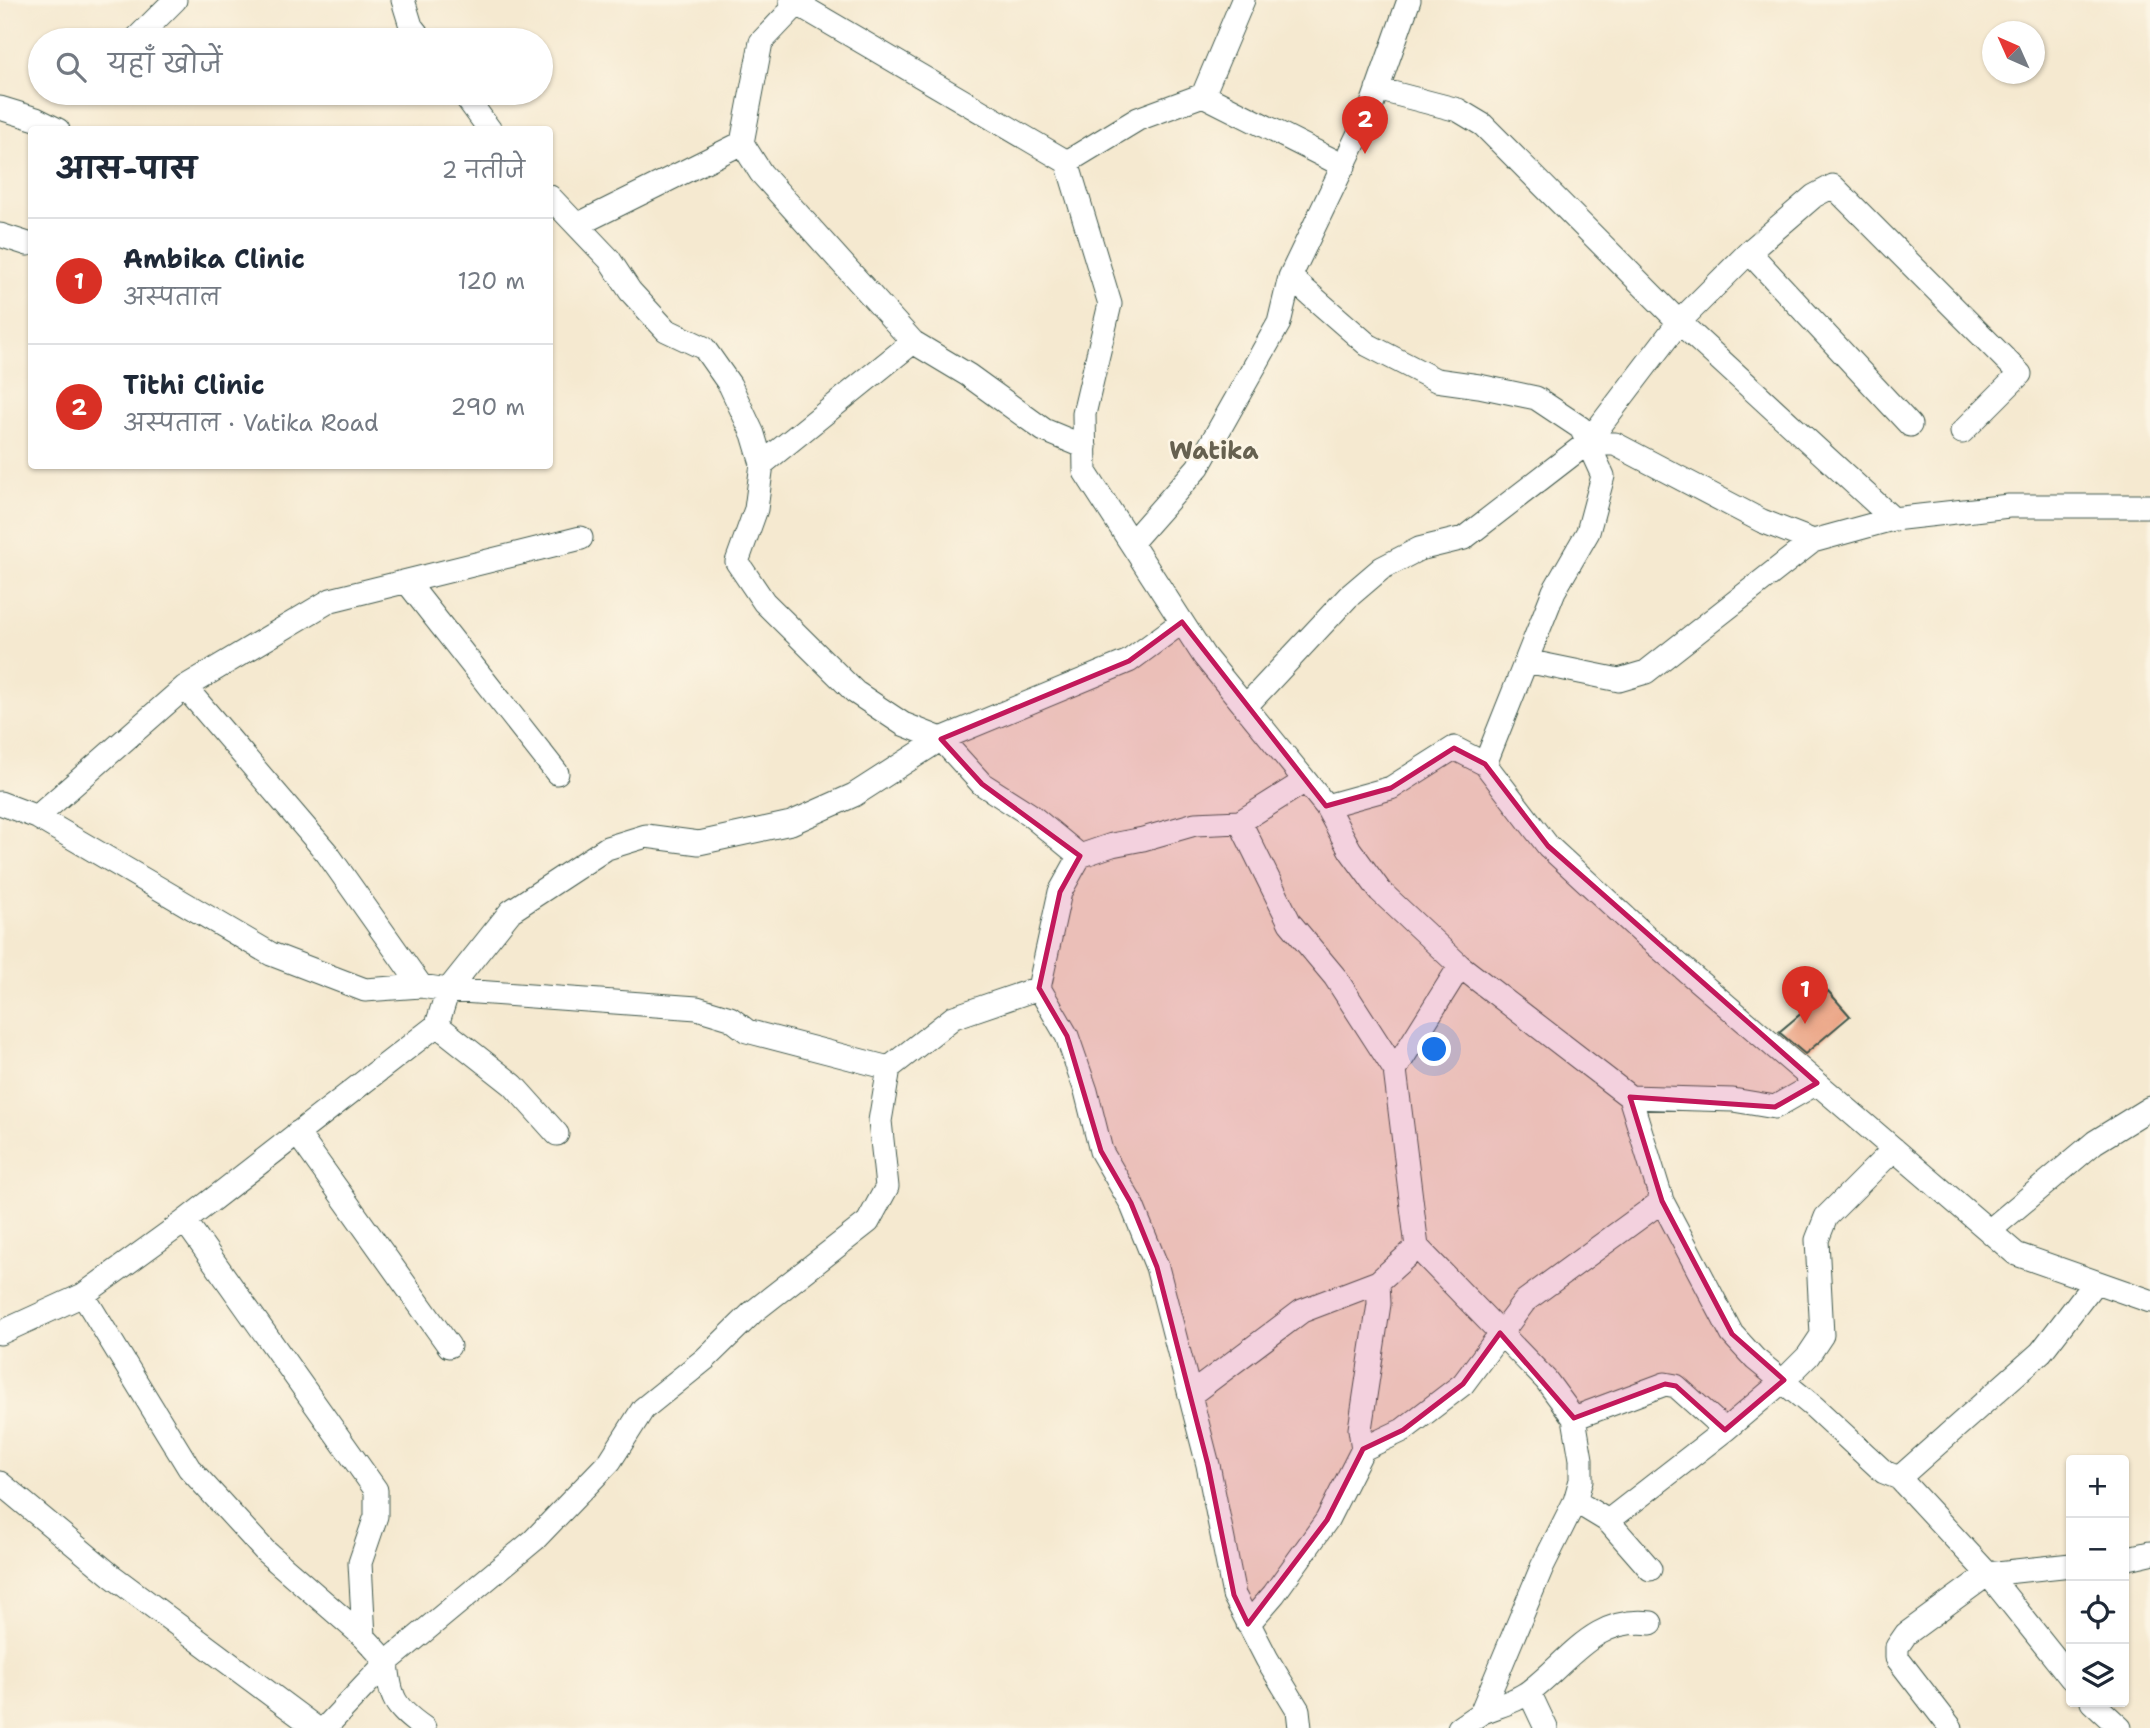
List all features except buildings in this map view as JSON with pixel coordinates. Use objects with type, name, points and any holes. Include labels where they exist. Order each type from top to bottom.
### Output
[{"type":"street","points":[[147,28],[175,0]]},
{"type":"street","points":[[403,0],[413,28]]},
{"type":"street","points":[[1131,543],[1198,467],[1279,323],[1290,277],[1377,89],[1409,0]]},
{"type":"street","points":[[1085,447],[1044,430],[968,375],[913,342],[761,173],[742,142],[761,42],[796,2],[1067,162],[1110,304],[1084,414],[1085,447],[1085,472],[1204,656],[1326,806],[1350,850],[1380,891],[1460,967],[1630,1097],[1662,1201],[1732,1334],[1755,1359],[1784,1380],[1884,1472],[1899,1478],[1988,1574],[2066,1672]]},
{"type":"street","points":[[1067,162],[1138,120],[1203,95],[1239,2]]},
{"type":"street","points":[[1377,89],[1458,110],[1483,125],[1679,322],[1894,519]]},
{"type":"street","points":[[1203,95],[1343,166]]},
{"type":"street","points":[[472,105],[487,126]]},
{"type":"street","points":[[0,108],[50,126]]},
{"type":"street","points":[[577,225],[742,142]]},
{"type":"street","points":[[1245,707],[1348,597],[1382,568],[1419,549],[1464,538],[1587,443],[1679,322],[1749,252],[1814,196],[1833,187],[2020,374],[1962,432]]},
{"type":"street","points":[[553,200],[609,259],[630,291],[666,330],[704,348],[730,385],[753,434],[762,464],[756,509],[737,562],[764,602],[855,692],[903,724],[941,740],[982,784],[1029,814],[1080,856]]},
{"type":"street","points":[[0,234],[28,244]]},
{"type":"street","points":[[1749,252],[1910,425]]},
{"type":"street","points":[[1290,277],[1368,345],[1436,380],[1536,398],[1581,428],[1603,476],[1588,532],[1554,591],[1485,764]]},
{"type":"street","points":[[762,464],[913,342]]},
{"type":"street","points":[[1587,443],[1615,444],[1762,521],[1813,541]]},
{"type":"street","points":[[1526,661],[1619,680],[1646,672],[1813,541],[1894,519],[2009,506],[2150,506]]},
{"type":"street","points":[[37,817],[185,687],[331,600],[581,538]]},
{"type":"street","points":[[407,582],[557,774]]},
{"type":"street","points":[[0,1333],[83,1295],[184,1221],[437,1025],[449,990],[511,911],[607,848],[646,836],[699,844],[791,823],[854,795],[941,740],[1129,661],[1182,622]]},
{"type":"street","points":[[185,687],[327,853],[421,986]]},
{"type":"street","points":[[1326,806],[1391,788],[1454,748],[1485,764],[1548,846],[1648,938],[2016,1254],[2150,1301]]},
{"type":"street","points":[[1300,1728],[1298,1710],[1267,1659],[1234,1595],[1211,1477],[1157,1266],[1131,1203],[1101,1151],[1086,1091],[1067,1037],[1039,988],[1060,891],[1080,856],[1195,824],[1240,822],[1305,781]]},
{"type":"street","points":[[0,803],[37,817],[271,954],[365,990],[421,986],[696,1008],[730,1018],[747,1031],[889,1068]]},
{"type":"street","points":[[1240,822],[1290,923],[1335,977],[1395,1070],[1417,1247],[1546,1380],[1574,1418],[1581,1458],[1581,1480],[1575,1501],[1542,1567],[1481,1713]]},
{"type":"street","points":[[1395,1070],[1460,967]]},
{"type":"street","points":[[325,1728],[387,1662],[534,1540],[610,1461],[643,1409],[705,1359],[753,1312],[868,1222],[887,1187],[880,1121],[889,1068],[954,1017],[1039,988]]},
{"type":"street","points":[[437,1025],[513,1085],[557,1134]]},
{"type":"street","points":[[1630,1097],[1733,1100],[1774,1107],[1817,1083]]},
{"type":"street","points":[[1989,1231],[2095,1142],[2150,1108]]},
{"type":"street","points":[[297,1133],[449,1346]]},
{"type":"street","points":[[1608,1521],[1726,1430],[1808,1356],[1822,1335],[1817,1240],[1826,1217],[1894,1149]]},
{"type":"street","points":[[1363,1449],[1402,1430],[1463,1384],[1525,1301],[1662,1201]]},
{"type":"street","points":[[184,1221],[376,1489],[376,1516],[360,1563],[364,1637]]},
{"type":"street","points":[[1190,1395],[1302,1311],[1378,1282],[1417,1247]]},
{"type":"street","points":[[1248,1624],[1274,1594],[1327,1520],[1363,1449],[1360,1429],[1379,1304],[1378,1282]]},
{"type":"street","points":[[1899,1478],[2040,1352],[2095,1282]]},
{"type":"street","points":[[83,1295],[189,1468],[265,1551],[364,1637],[387,1662],[389,1690],[409,1721],[424,1728]]},
{"type":"street","points":[[1574,1418],[1665,1384],[1676,1385],[1726,1430]]},
{"type":"street","points":[[0,1483],[112,1576],[316,1728]]},
{"type":"street","points":[[1575,1501],[1608,1521],[1650,1569]]},
{"type":"street","points":[[2129,1558],[2150,1553]]},
{"type":"street","points":[[1951,1728],[1897,1658],[1897,1647],[1906,1634],[1988,1574],[2066,1566]]},
{"type":"street","points":[[1459,1728],[1481,1713],[1529,1692],[1563,1660],[1607,1628],[1632,1621],[1651,1623]]},
{"type":"street","points":[[1529,1692],[1546,1728]]},
{"type":"street","points":[[2097,1707],[2120,1728]]},
{"type":"highlighted area","points":[[1182,622],[1326,806],[1391,788],[1454,748],[1485,764],[1548,846],[1817,1083],[1775,1107],[1630,1097],[1662,1201],[1732,1334],[1784,1380],[1725,1430],[1676,1386],[1665,1384],[1574,1418],[1500,1333],[1463,1384],[1403,1430],[1363,1449],[1327,1520],[1248,1624],[1234,1595],[1208,1465],[1157,1267],[1131,1203],[1101,1151],[1067,1036],[1039,988],[1060,892],[1080,856],[982,784],[941,739],[1129,661]]},
{"type":"place","name":"Tithi Clinic","points":[[1365,154]]},
{"type":"place","name":"Ambika Clinic","points":[[1805,1024]]},
{"type":"district","name":"Watika","points":[[1214,451]]}]
